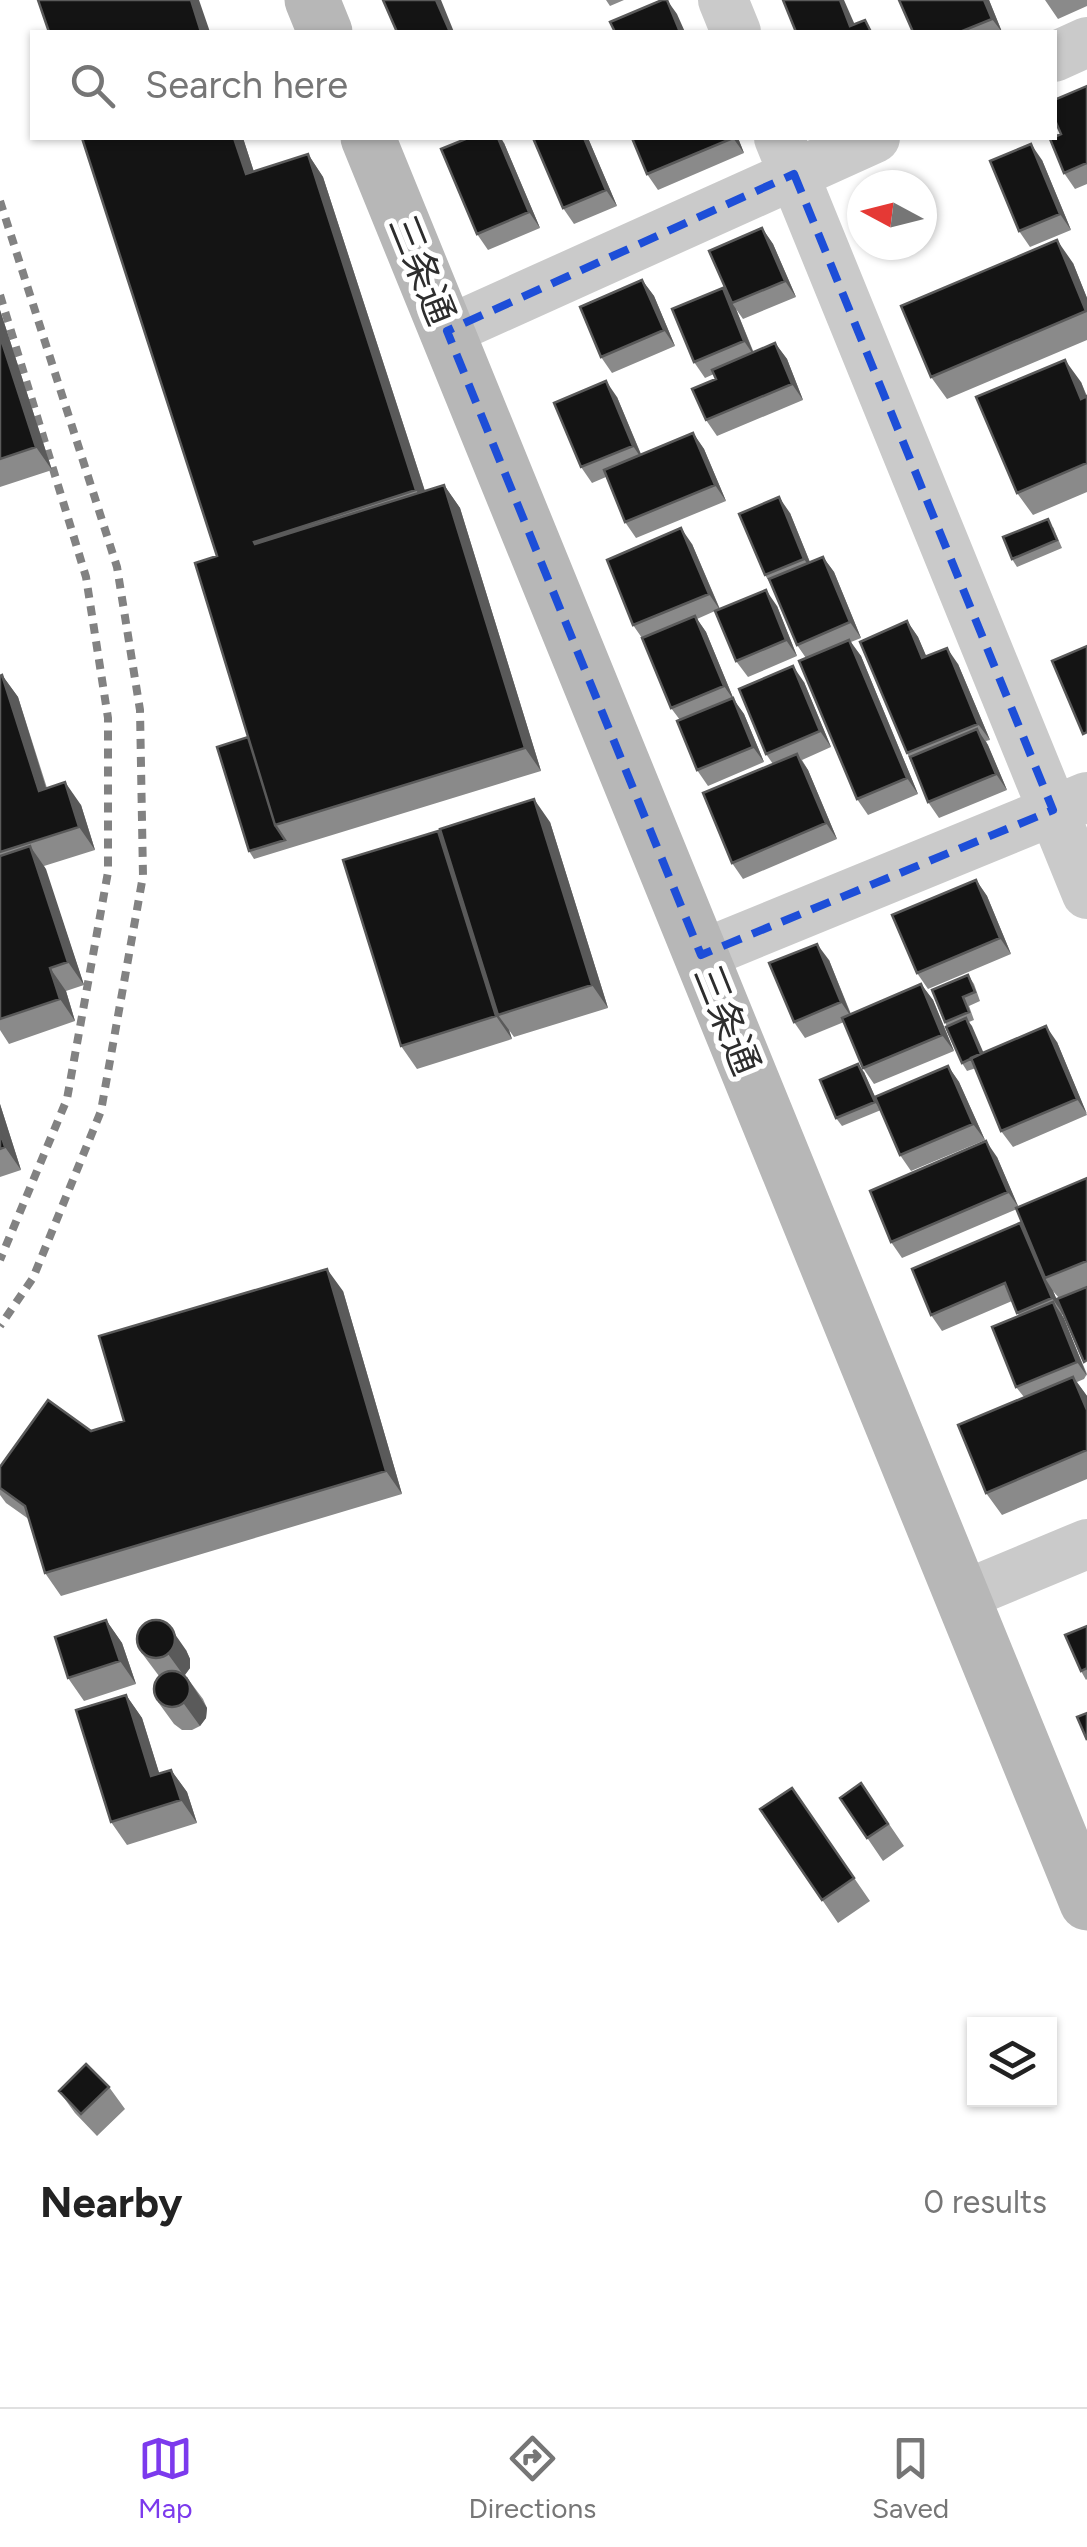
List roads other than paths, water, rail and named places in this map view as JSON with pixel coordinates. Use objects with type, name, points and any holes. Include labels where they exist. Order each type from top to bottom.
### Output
[{"type":"street","points":[[312,0],[325,30]]},
{"type":"street","points":[[723,0],[735,30]]},
{"type":"street","points":[[1057,55],[1087,42]]},
{"type":"street","name":"三条通","points":[[369,140],[1087,1903]]},
{"type":"street","points":[[447,331],[786,156],[865,140]]},
{"type":"street","points":[[786,156],[1070,804],[1087,894]]},
{"type":"street","points":[[701,956],[1070,804]]},
{"type":"street","points":[[962,1596],[1087,1544]]},
{"type":"railway","points":[[0,201],[117,567],[140,710],[143,876],[101,1111],[33,1278],[0,1326]]},
{"type":"railway","points":[[0,295],[86,577],[108,718],[108,872],[67,1099],[0,1260]]}]
